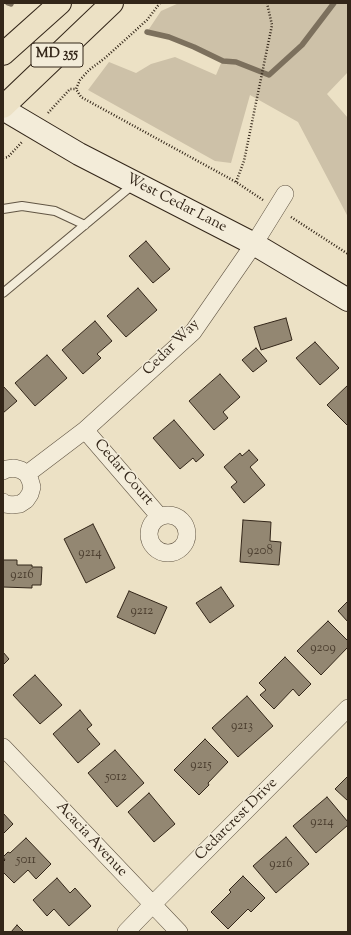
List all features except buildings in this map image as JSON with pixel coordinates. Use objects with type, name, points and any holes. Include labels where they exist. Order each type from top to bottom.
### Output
[{"type":"main road","name":"MD 355","points":[[3,54],[60,3]]},
{"type":"main road","name":"MD 355","points":[[3,108],[112,3]]},
{"type":"main road","name":"West Cedar Lane","points":[[3,108],[79,154],[254,244],[348,300]]},
{"type":"street","name":"Cedar Way","points":[[27,474],[86,430],[193,332],[254,244],[281,201]]},
{"type":"street","name":"Cedar Court","points":[[86,430],[160,517]]},
{"type":"street","points":[[3,471],[14,468],[21,470],[27,474],[32,487],[26,500],[20,504],[12,505],[5,504],[3,502]]},
{"type":"street","name":"Cedarcrest Drive","points":[[126,932],[348,708]]},
{"type":"street","name":"Acacia Avenue","points":[[3,747],[179,932]]},
{"type":"lane","points":[[3,293],[135,183]]},
{"type":"lane","points":[[3,210],[22,206],[55,211],[85,225]]},
{"type":"path","points":[[160,3],[147,20],[105,58],[89,70],[80,80],[76,89],[81,97],[236,182],[281,201],[348,254]]},
{"type":"path","points":[[236,182],[244,161],[272,24],[267,3]]},
{"type":"path","points":[[3,158],[8,157],[17,148]]},
{"type":"shaded area","points":[[179,3],[348,3],[348,72],[327,94],[348,118],[348,217],[298,122],[250,95],[231,163],[215,161],[88,90],[109,62],[136,73],[151,64],[175,57],[216,75],[222,61],[194,47],[169,37],[147,32],[161,11]]},
{"type":"waterway","points":[[147,32],[169,37],[223,61],[236,62],[269,75],[302,45],[334,3]]}]
